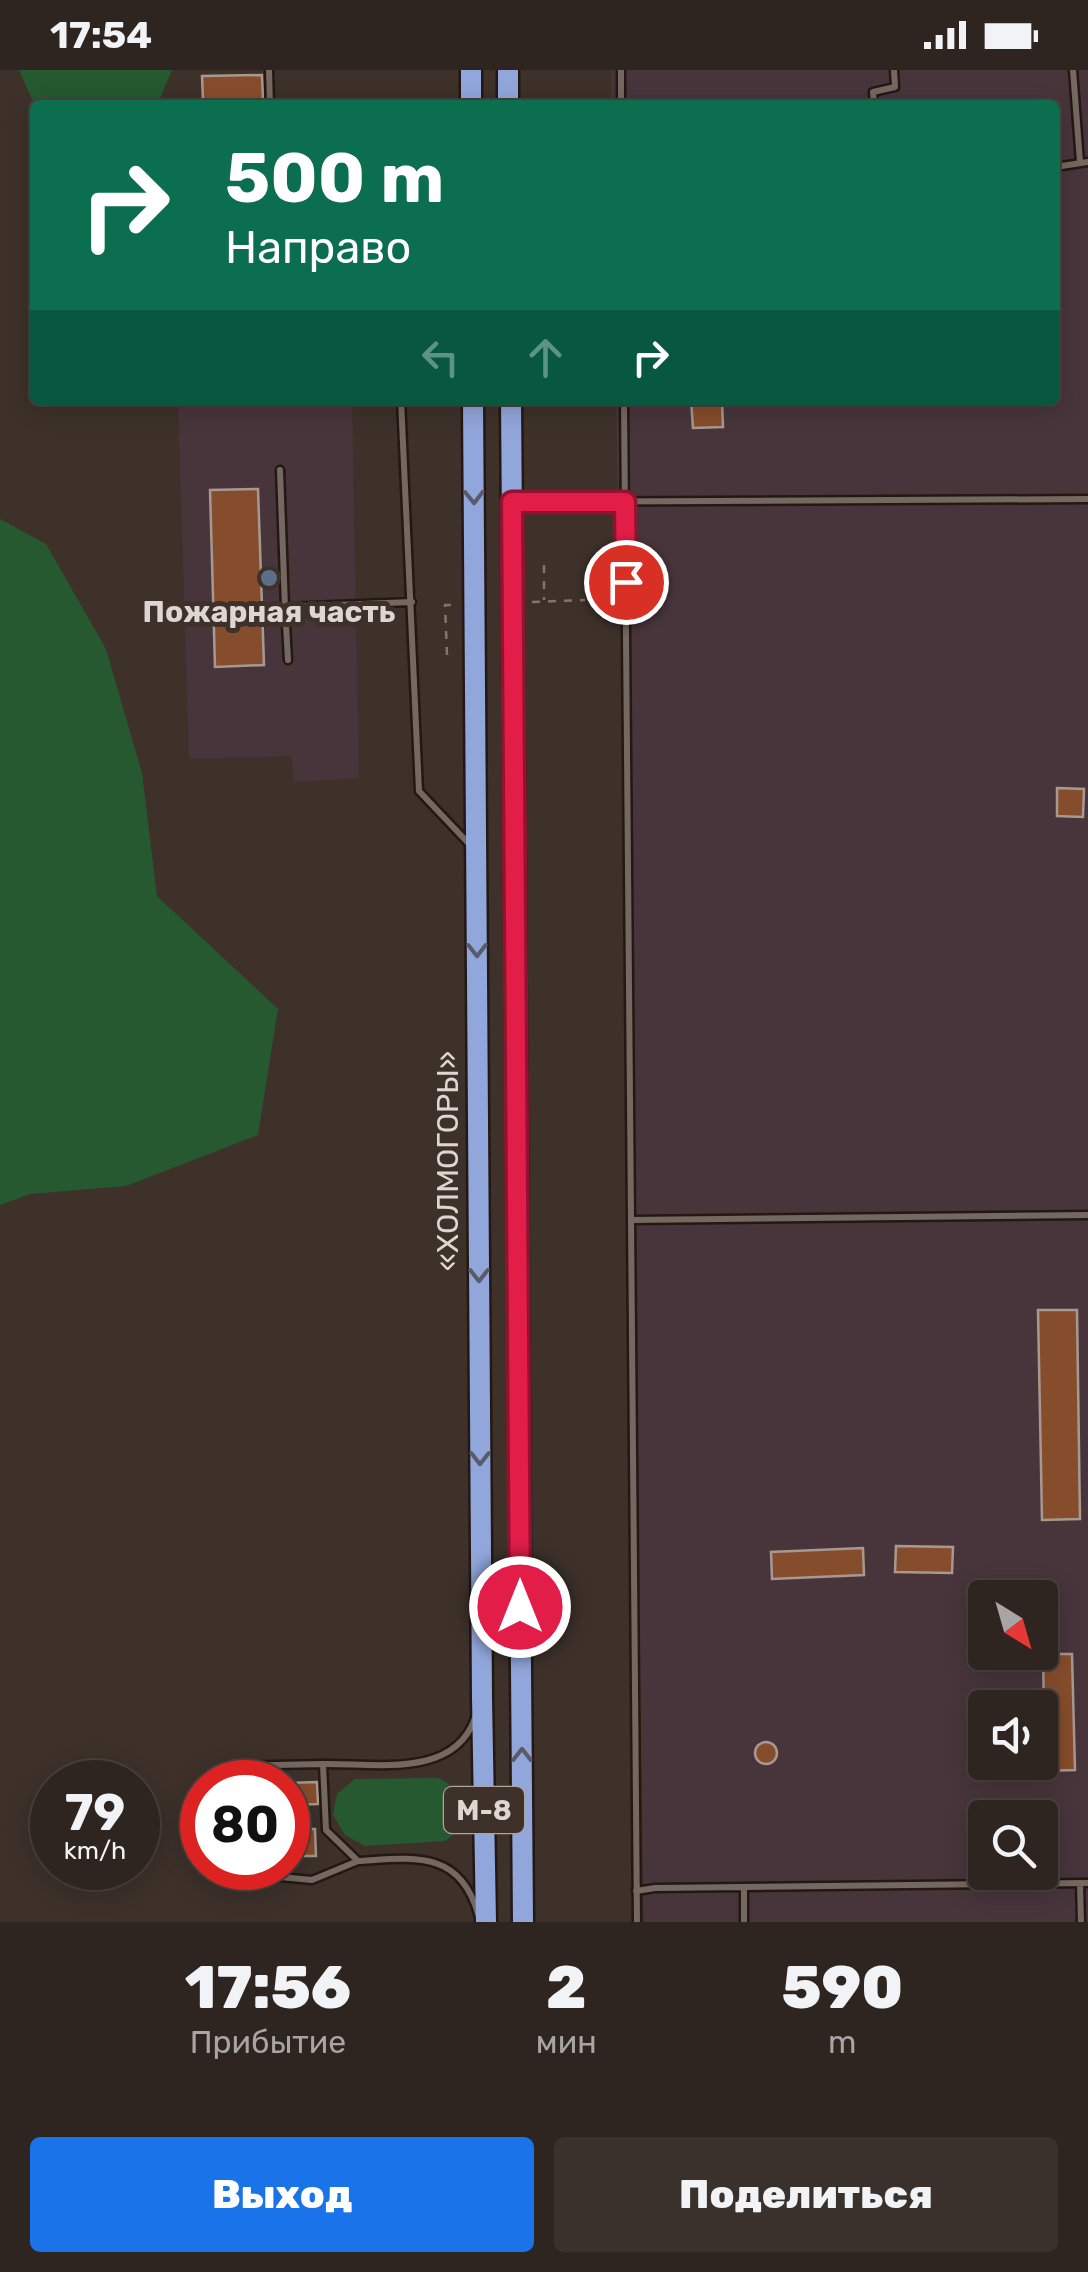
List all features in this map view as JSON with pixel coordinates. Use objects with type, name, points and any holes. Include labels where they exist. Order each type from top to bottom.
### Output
[{"type":"highway","points":[[470,70],[471,100]]},
{"type":"highway","points":[[508,70],[508,100]]},
{"type":"highway","name":"«ХОЛМОГОРЫ»","points":[[474,405],[483,1922]]},
{"type":"highway","name":"М-8","points":[[511,405],[523,1922]]},
{"type":"highway","points":[[477,852],[514,852]]},
{"type":"lane","points":[[269,70],[270,100]]},
{"type":"lane","points":[[621,70],[622,100]]},
{"type":"lane","points":[[874,100],[874,92],[894,86],[894,70]]},
{"type":"lane","points":[[1073,70],[1084,162]]},
{"type":"lane","points":[[401,405],[419,791],[477,852]]},
{"type":"lane","points":[[624,405],[636,1922]]},
{"type":"lane","points":[[280,470],[288,660]]},
{"type":"lane","points":[[512,502],[1088,499]]},
{"type":"lane","points":[[285,607],[412,602]]},
{"type":"lane","points":[[631,1220],[1088,1216]]},
{"type":"lane","points":[[310,1764],[438,1760],[470,1733],[482,1698]]},
{"type":"lane","points":[[323,1764],[326,1830],[358,1860]]},
{"type":"lane","points":[[310,1880],[358,1860],[438,1861],[458,1876],[472,1894],[483,1922]]},
{"type":"lane","points":[[636,1891],[1084,1883],[1080,1922]]},
{"type":"lane","points":[[744,1887],[744,1922]]},
{"type":"path","points":[[544,565],[544,602]]},
{"type":"shaded area","points":[[611,70],[1088,70],[1088,1922],[644,1922],[616,405],[1060,405],[1060,100],[611,100]]},
{"type":"shaded area","name":"Пожарная часть","points":[[178,405],[352,405],[359,778],[294,782],[292,756],[189,759]]},
{"type":"green space","points":[[19,70],[172,70],[159,100],[32,100]]},
{"type":"green space","points":[[0,519],[46,544],[106,649],[142,773],[157,896],[278,1009],[258,1135],[126,1186],[30,1194],[0,1205]]},
{"type":"green space","points":[[438,1778],[455,1790],[462,1807],[460,1826],[445,1841],[365,1846],[345,1835],[333,1815],[337,1794],[355,1779]]},
{"type":"building","points":[[262,75],[263,100],[203,100],[202,76]]},
{"type":"building","points":[[691,405],[722,405],[723,427],[693,428]]},
{"type":"building","points":[[258,489],[264,665],[215,667],[210,490]]},
{"type":"building","points":[[1057,788],[1084,789],[1083,817],[1057,816]]},
{"type":"building","points":[[1038,1310],[1077,1310],[1080,1519],[1042,1520]]},
{"type":"building","points":[[896,1546],[953,1547],[952,1573],[895,1572]]},
{"type":"building","points":[[863,1548],[864,1575],[772,1579],[771,1552]]},
{"type":"building","points":[[1058,1654],[1072,1654],[1075,1770],[1058,1771],[1058,1690],[1044,1690],[1043,1670],[1058,1670]]},
{"type":"building","points":[[766,1742],[774,1745],[774,1761],[766,1764],[758,1761],[755,1753],[758,1745]]},
{"type":"building","points":[[310,1782],[317,1782],[318,1804],[310,1804]]},
{"type":"building","points":[[310,1829],[315,1829],[316,1856],[310,1856]]},
{"type":"place","name":"Пожарная часть","points":[[269,578]]},
{"type":"route","points":[[520,1607],[512,502],[625,502],[626,582]]}]
